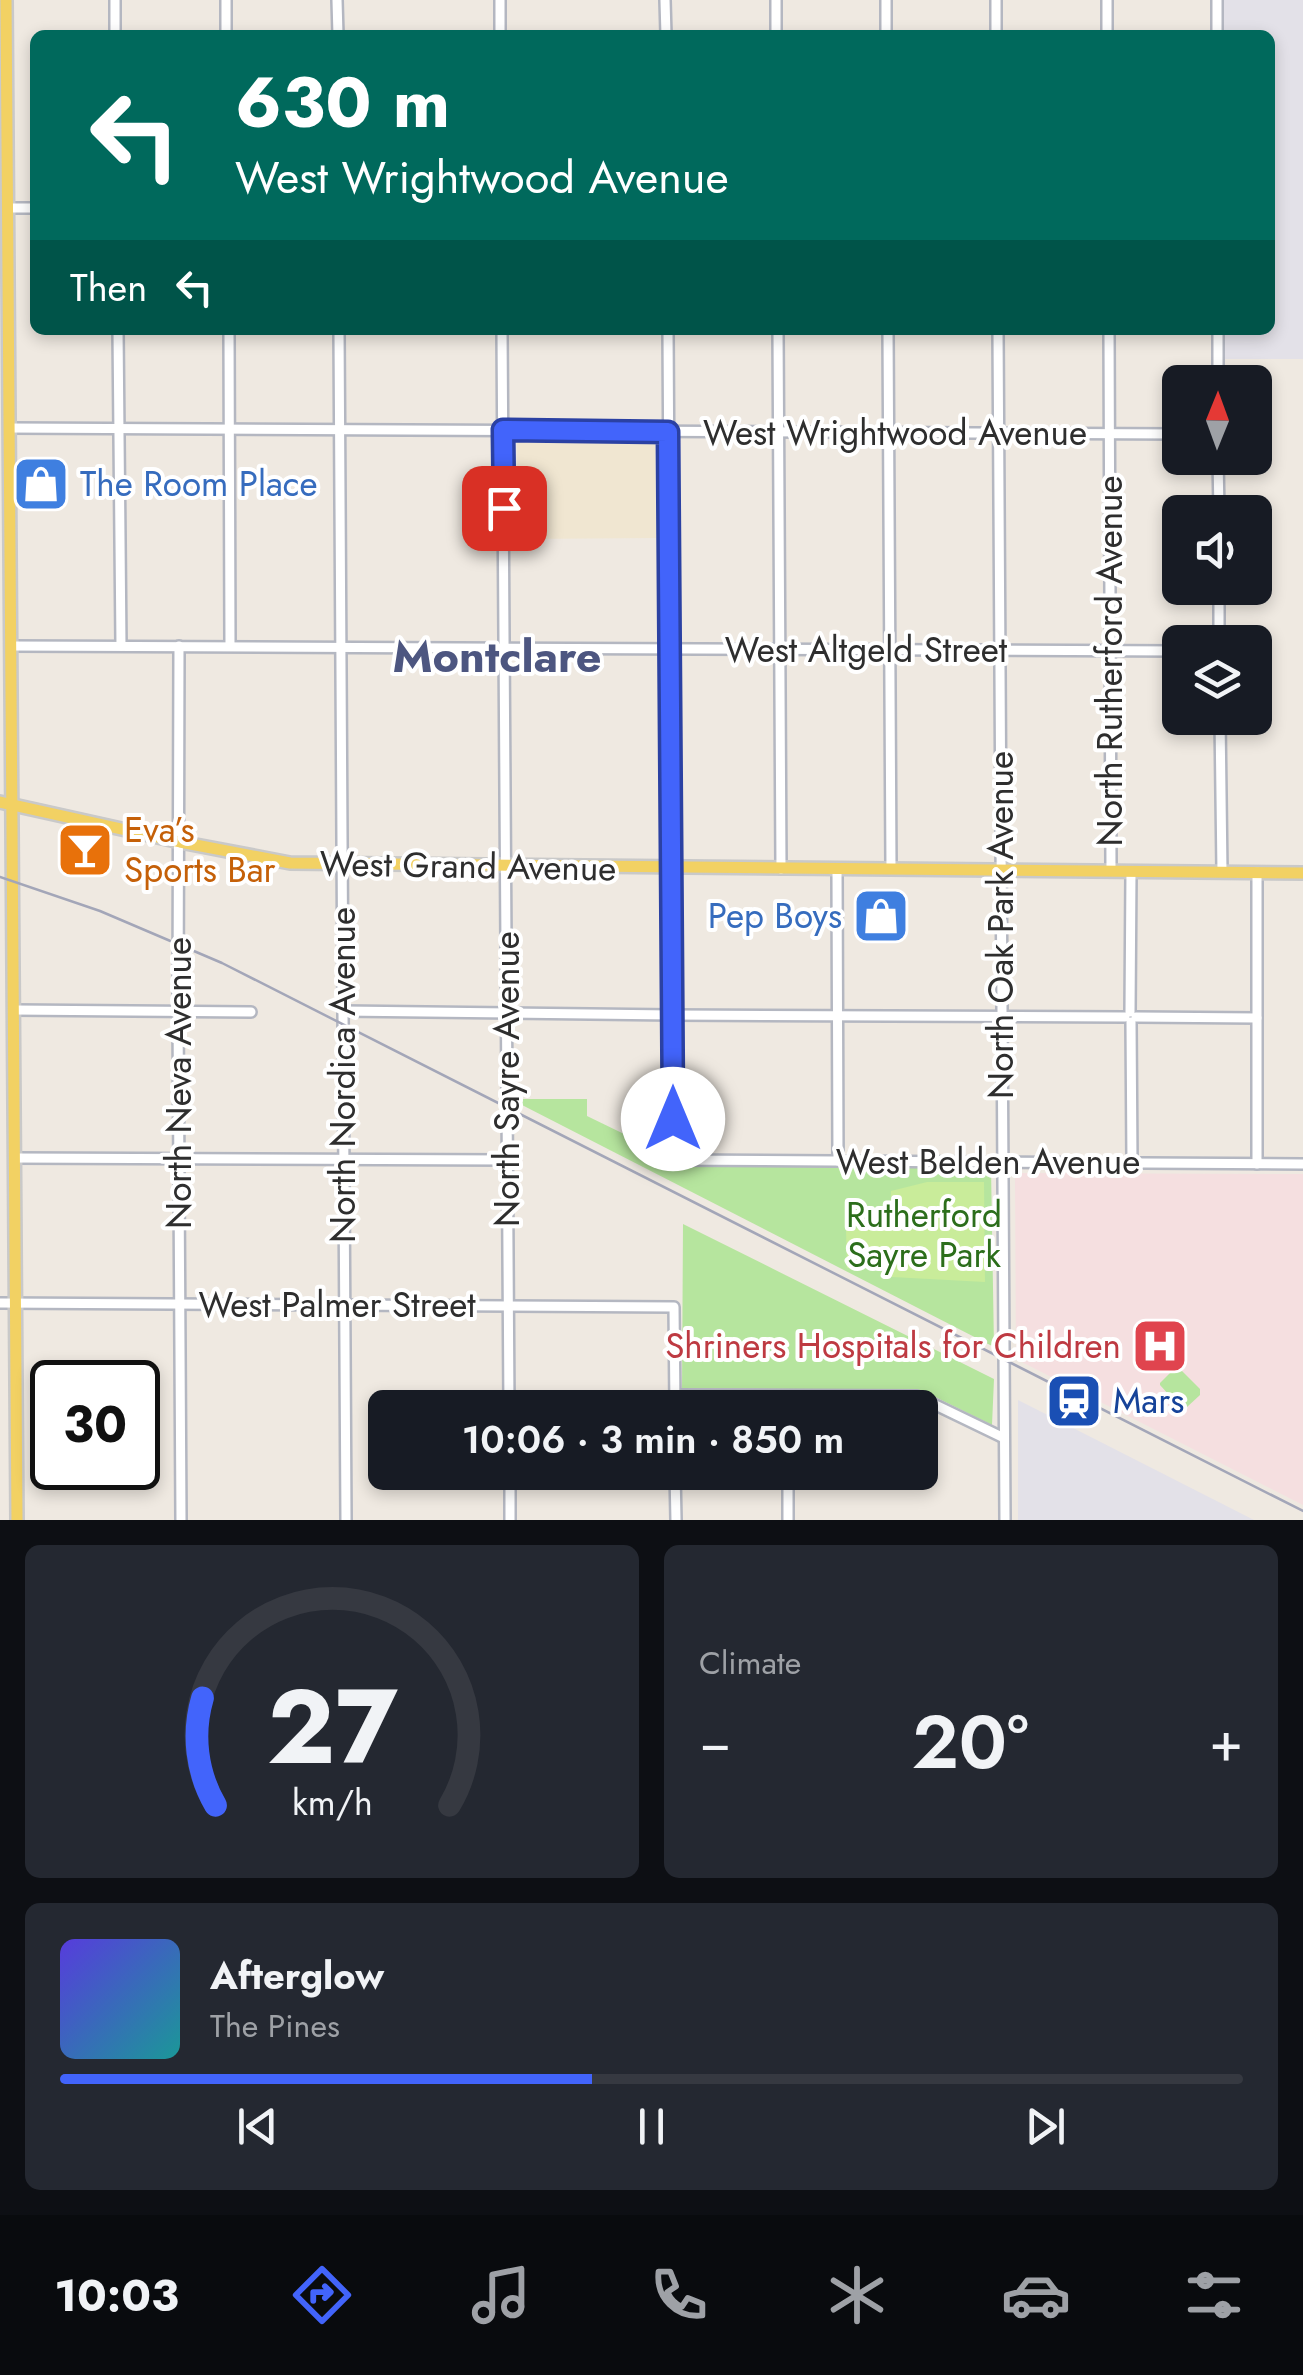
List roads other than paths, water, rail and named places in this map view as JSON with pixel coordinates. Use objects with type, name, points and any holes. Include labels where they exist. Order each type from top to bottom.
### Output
[{"type":"main road","points":[[6,0],[4,162],[10,428],[5,537],[11,646],[6,803],[7,912],[14,1010],[17,1520]]},
{"type":"main road","name":"West Grand Avenue","points":[[6,803],[282,862],[1303,872]]},
{"type":"street","points":[[115,0],[115,30]]},
{"type":"street","points":[[226,0],[226,30]]},
{"type":"street","points":[[337,0],[338,30]]},
{"type":"street","points":[[500,0],[500,30]]},
{"type":"street","points":[[666,0],[666,30]]},
{"type":"street","points":[[776,0],[776,30]]},
{"type":"street","points":[[886,0],[886,30]]},
{"type":"street","points":[[996,0],[996,30]]},
{"type":"street","points":[[1107,0],[1107,30]]},
{"type":"street","points":[[1217,0],[1217,30]]},
{"type":"street","points":[[8,208],[30,208]]},
{"type":"street","points":[[118,335],[121,646]]},
{"type":"street","points":[[228,335],[230,646]]},
{"type":"street","name":"North Nordica Avenue","points":[[339,335],[346,1520]]},
{"type":"street","name":"North Sayre Avenue","points":[[502,335],[510,1390]]},
{"type":"street","points":[[668,335],[672,1015]]},
{"type":"street","points":[[778,335],[781,868]]},
{"type":"street","points":[[888,335],[891,870]]},
{"type":"street","name":"North Oak Park Avenue","points":[[998,335],[1004,1520]]},
{"type":"street","name":"North Rutherford Avenue","points":[[1108,335],[1111,871]]},
{"type":"street","points":[[1218,335],[1218,365]]},
{"type":"street","name":"West Wrightwood Avenue","points":[[10,428],[1162,434]]},
{"type":"street","name":"West Altgeld Street","points":[[11,646],[1162,651]]},
{"type":"street","name":"North Neva Avenue","points":[[180,646],[182,1520]]},
{"type":"street","points":[[1220,735],[1222,872]]},
{"type":"street","points":[[837,869],[838,1162]]},
{"type":"street","name":"North Rutherford Avenue","points":[[1131,871],[1132,1163]]},
{"type":"street","points":[[1257,872],[1258,1164]]},
{"type":"street","points":[[14,1010],[251,1012]]},
{"type":"street","points":[[343,1011],[1257,1018]]},
{"type":"street","name":"West Belden Avenue","points":[[672,1015],[673,1160],[1303,1164]]},
{"type":"street","points":[[15,1158],[508,1160]]},
{"type":"street","name":"West Palmer Street","points":[[0,1303],[674,1307],[675,1390]]},
{"type":"street","points":[[938,1406],[1004,1438]]},
{"type":"street","points":[[510,1490],[510,1520]]},
{"type":"street","points":[[675,1490],[676,1520]]},
{"type":"street","points":[[788,1490],[788,1520]]},
{"type":"railway","points":[[0,877],[100,911],[222,963],[1303,1511]]},
{"type":"place","name":"The Room Place","points":[[41,484]]},
{"type":"place","name":"Eva’s Sports Bar","points":[[85,850]]},
{"type":"place","name":"Pep Boys","points":[[881,916]]},
{"type":"place","name":"Shriners Hospitals for Children","points":[[1160,1346]]},
{"type":"place","name":"Mars","points":[[1074,1401]]},
{"type":"district","name":"Montclare","points":[[497,656]]},
{"type":"park label","name":"Rutherford Sayre Park","points":[[924,1235]]}]
